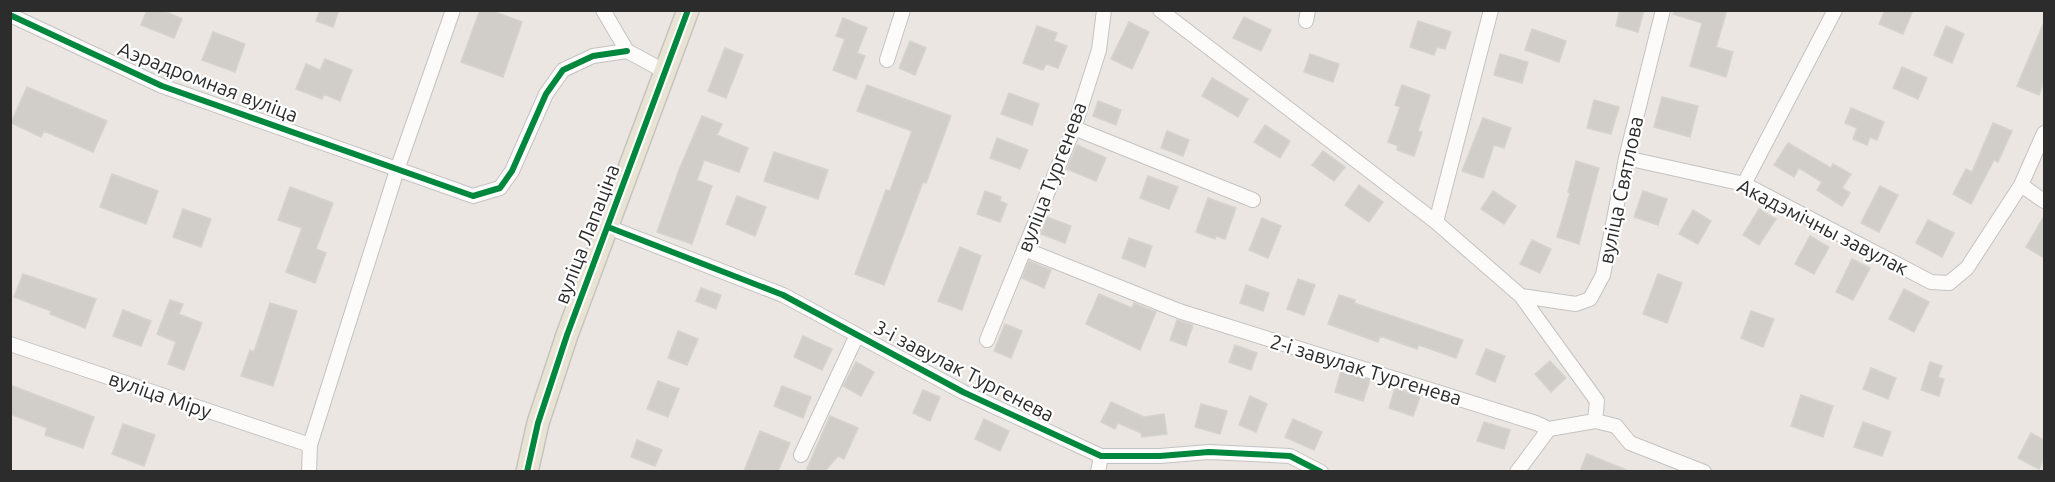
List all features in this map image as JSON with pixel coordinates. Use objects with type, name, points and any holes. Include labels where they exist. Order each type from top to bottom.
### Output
[{"type":"main road","name":"вуліца Лапаціна","points":[[527,471],[538,423],[556,368],[688,10]]},
{"type":"street","points":[[309,471],[310,445],[397,170],[453,10]]},
{"type":"street","points":[[603,10],[627,51],[666,72]]},
{"type":"street","points":[[887,60],[903,10]]},
{"type":"street","name":"вуліца Тургенева","points":[[987,340],[1074,128],[1099,50],[1104,10]]},
{"type":"street","points":[[1160,10],[1436,222],[1521,296],[1597,401],[1595,421]]},
{"type":"street","points":[[1436,222],[1491,10]]},
{"type":"street","name":"вуліца Святлова","points":[[1521,296],[1576,304],[1590,299],[1603,275],[1626,158],[1663,10]]},
{"type":"street","points":[[1744,183],[1834,10]]},
{"type":"street","name":"Аэрадромная вуліца","points":[[10,15],[162,86],[473,196],[500,188],[512,171],[546,94],[563,70],[593,56],[627,51]]},
{"type":"street","points":[[1074,128],[1253,200]]},
{"type":"street","points":[[2044,133],[2021,185],[2044,201]]},
{"type":"street","name":"Акадэмічны завулак","points":[[1626,158],[1744,183],[1931,282],[1949,283],[1967,268],[2021,185]]},
{"type":"street","name":"3-і завулак Тургенева","points":[[608,226],[783,295],[963,392],[1101,456],[1160,456],[1209,452],[1290,456],[1321,471]]},
{"type":"street","name":"2-і завулак Тургенева","points":[[1024,249],[1179,311],[1550,429]]},
{"type":"street","name":"3-і завулак Тургенева","points":[[801,455],[857,335]]},
{"type":"street","name":"вуліца Міру","points":[[10,344],[310,445]]},
{"type":"street","points":[[1516,471],[1550,429],[1595,421],[1616,426],[1630,443],[1704,471]]},
{"type":"street","points":[[1098,471],[1101,456]]},
{"type":"building","points":[[147,10],[162,10],[182,19],[174,38],[141,25]]},
{"type":"building","points":[[320,10],[339,10],[333,27],[316,21]]},
{"type":"building","points":[[480,10],[490,10],[522,22],[503,77],[461,62]]},
{"type":"building","points":[[1620,10],[1644,10],[1638,32],[1616,26]]},
{"type":"building","points":[[1674,10],[1727,10],[1716,47],[1733,52],[1726,77],[1690,66],[1702,23],[1673,14]]},
{"type":"building","points":[[1885,10],[1913,10],[1903,34],[1879,24]]},
{"type":"building","points":[[1244,17],[1271,30],[1261,51],[1233,38]]},
{"type":"building","points":[[843,18],[867,28],[857,53],[865,56],[856,79],[833,70],[845,39],[836,36]]},
{"type":"building","points":[[1418,21],[1451,32],[1445,49],[1437,47],[1434,55],[1410,47]]},
{"type":"building","points":[[1129,22],[1149,32],[1132,69],[1111,59]]},
{"type":"building","points":[[2044,22],[2044,82],[2039,95],[2017,86]]},
{"type":"building","points":[[1037,26],[1057,33],[1054,41],[1067,46],[1058,68],[1046,64],[1043,70],[1023,63]]},
{"type":"building","points":[[1946,26],[1964,34],[1952,63],[1934,55]]},
{"type":"building","points":[[1532,29],[1566,41],[1559,62],[1525,50]]},
{"type":"building","points":[[213,32],[245,44],[235,72],[202,60]]},
{"type":"building","points":[[910,41],[926,48],[915,75],[899,68]]},
{"type":"building","points":[[725,48],[743,55],[726,98],[708,91]]},
{"type":"building","points":[[1310,54],[1339,64],[1333,82],[1304,72]]},
{"type":"building","points":[[1500,54],[1528,62],[1522,83],[1494,75]]},
{"type":"building","points":[[325,59],[352,70],[340,101],[324,94],[322,99],[296,89],[306,64],[320,70]]},
{"type":"building","points":[[1902,67],[1927,78],[1918,99],[1893,88]]},
{"type":"building","points":[[1212,78],[1248,99],[1238,117],[1202,96]]},
{"type":"building","points":[[867,85],[951,116],[884,285],[855,274],[886,190],[890,191],[912,131],[857,111]]},
{"type":"building","points":[[1402,85],[1430,95],[1418,131],[1422,132],[1414,156],[1397,150],[1398,146],[1388,142],[1400,107],[1395,105]]},
{"type":"building","points":[[27,87],[107,121],[93,152],[44,131],[41,137],[11,123]]},
{"type":"building","points":[[1009,93],[1039,104],[1032,125],[1001,114]]},
{"type":"building","points":[[1662,97],[1698,106],[1690,137],[1654,127]]},
{"type":"building","points":[[1594,100],[1619,107],[1611,134],[1587,128]]},
{"type":"building","points":[[1098,101],[1121,110],[1116,125],[1093,116]]},
{"type":"building","points":[[1851,108],[1884,122],[1877,140],[1870,137],[1867,145],[1853,139],[1857,128],[1845,123]]},
{"type":"building","points":[[702,116],[722,124],[717,135],[748,148],[739,172],[704,160],[697,180],[712,186],[692,244],[657,232],[679,170]]},
{"type":"building","points":[[1483,118],[1511,128],[1504,148],[1494,145],[1483,178],[1462,171]]},
{"type":"building","points":[[1993,123],[2012,131],[1998,162],[1994,160],[1971,204],[1953,194],[1966,169],[1972,172]]},
{"type":"building","points":[[1265,125],[1290,141],[1280,158],[1254,142]]},
{"type":"building","points":[[1167,131],[1189,140],[1183,156],[1161,148]]},
{"type":"building","points":[[997,138],[1028,150],[1020,169],[990,158]]},
{"type":"building","points":[[1788,143],[1831,168],[1833,164],[1851,174],[1842,188],[1850,193],[1842,206],[1817,190],[1822,182],[1799,168],[1794,177],[1774,165]]},
{"type":"building","points":[[1077,145],[1106,158],[1096,181],[1067,169]]},
{"type":"building","points":[[1323,151],[1345,167],[1334,181],[1312,165]]},
{"type":"building","points":[[774,152],[828,170],[818,199],[764,181]]},
{"type":"building","points":[[1576,161],[1599,168],[1579,244],[1557,237],[1570,193],[1568,192]]},
{"type":"building","points":[[112,174],[158,191],[146,224],[100,207]]},
{"type":"building","points":[[1148,176],[1178,187],[1169,209],[1140,198]]},
{"type":"building","points":[[1359,185],[1383,202],[1369,222],[1345,205]]},
{"type":"building","points":[[1880,186],[1898,195],[1879,232],[1861,223]]},
{"type":"building","points":[[290,187],[333,203],[316,249],[326,253],[315,283],[286,272],[302,228],[278,220]]},
{"type":"building","points":[[985,191],[1001,197],[1000,201],[1007,204],[1000,222],[977,214]]},
{"type":"building","points":[[1493,191],[1516,206],[1504,224],[1481,209]]},
{"type":"building","points":[[1643,191],[1667,199],[1658,225],[1634,217]]},
{"type":"building","points":[[737,196],[766,207],[755,236],[726,224]]},
{"type":"building","points":[[1208,198],[1236,208],[1225,239],[1216,236],[1215,239],[1196,232]]},
{"type":"building","points":[[183,209],[211,219],[201,247],[173,237]]},
{"type":"building","points":[[1759,209],[1776,219],[1759,245],[1743,235]]},
{"type":"building","points":[[1693,210],[1711,221],[1698,244],[1679,234]]},
{"type":"building","points":[[2044,216],[2044,258],[2026,247]]},
{"type":"building","points":[[1047,217],[1071,226],[1065,243],[1041,234]]},
{"type":"building","points":[[1262,218],[1281,226],[1268,258],[1249,250]]},
{"type":"building","points":[[1928,220],[1954,233],[1942,257],[1916,243]]},
{"type":"building","points":[[1810,236],[1829,247],[1814,274],[1795,264]]},
{"type":"building","points":[[1129,238],[1152,246],[1145,267],[1122,258]]},
{"type":"building","points":[[1532,240],[1551,249],[1540,273],[1520,264]]},
{"type":"building","points":[[960,247],[981,256],[962,310],[938,301]]},
{"type":"building","points":[[1852,259],[1870,268],[1853,300],[1836,292]]},
{"type":"building","points":[[1029,261],[1051,270],[1044,288],[1022,278]]},
{"type":"building","points":[[23,274],[96,299],[85,328],[50,314],[51,311],[14,297]]},
{"type":"building","points":[[1658,274],[1682,283],[1667,323],[1643,314]]},
{"type":"building","points":[[1298,279],[1315,285],[1304,315],[1287,309]]},
{"type":"building","points":[[1246,285],[1269,293],[1263,311],[1240,303]]},
{"type":"building","points":[[701,288],[721,295],[716,309],[696,301]]},
{"type":"building","points":[[1904,289],[1929,302],[1914,332],[1889,319]]},
{"type":"building","points":[[1099,294],[1132,308],[1134,303],[1156,312],[1140,350],[1086,324]]},
{"type":"building","points":[[1339,295],[1355,300],[1354,303],[1463,340],[1456,358],[1419,345],[1417,349],[1380,336],[1378,342],[1328,324]]},
{"type":"building","points":[[170,300],[183,304],[179,314],[202,323],[184,370],[168,364],[176,342],[157,334]]},
{"type":"building","points":[[270,303],[297,311],[273,386],[241,376],[250,350],[254,352]]},
{"type":"building","points":[[123,310],[151,321],[141,346],[113,336]]},
{"type":"building","points":[[1751,311],[1774,319],[1763,347],[1741,338]]},
{"type":"building","points":[[1177,320],[1193,325],[1186,346],[1170,340]]},
{"type":"building","points":[[1005,324],[1022,331],[1011,358],[994,351]]},
{"type":"building","points":[[678,331],[698,339],[687,365],[668,358]]},
{"type":"building","points":[[803,336],[832,349],[822,370],[794,357]]},
{"type":"building","points":[[1235,345],[1257,353],[1251,370],[1229,362]]},
{"type":"building","points":[[1486,349],[1505,356],[1495,382],[1476,374]]},
{"type":"building","points":[[1550,361],[1566,378],[1551,392],[1535,374]]},
{"type":"building","points":[[856,362],[874,372],[861,396],[843,386]]},
{"type":"building","points":[[1930,362],[1942,366],[1938,377],[1944,379],[1939,396],[1921,390]]},
{"type":"building","points":[[1871,368],[1896,378],[1888,399],[1863,389]]},
{"type":"building","points":[[1341,371],[1370,380],[1363,401],[1335,392]]},
{"type":"building","points":[[658,381],[679,389],[668,417],[647,409]]},
{"type":"building","points":[[10,385],[94,417],[83,448],[45,435],[47,428],[10,414]]},
{"type":"building","points":[[782,386],[811,397],[803,418],[774,406]]},
{"type":"building","points":[[1395,388],[1420,397],[1413,416],[1389,408]]},
{"type":"building","points":[[923,390],[940,397],[930,421],[913,413]]},
{"type":"building","points":[[1801,395],[1833,406],[1823,437],[1791,426]]},
{"type":"building","points":[[1250,396],[1267,404],[1256,432],[1239,425]]},
{"type":"building","points":[[1111,402],[1144,417],[1164,414],[1167,434],[1142,437],[1141,433],[1118,423],[1115,429],[1101,422]]},
{"type":"building","points":[[1201,404],[1227,411],[1220,434],[1195,427]]},
{"type":"building","points":[[830,416],[858,428],[844,459],[838,456],[825,471],[806,471]]},
{"type":"building","points":[[984,419],[1009,431],[1000,451],[975,439]]},
{"type":"building","points":[[1293,419],[1322,432],[1314,450],[1285,437]]},
{"type":"building","points":[[1484,422],[1510,430],[1504,449],[1477,441]]},
{"type":"building","points":[[1863,422],[1891,432],[1882,456],[1854,447]]},
{"type":"building","points":[[123,424],[155,435],[144,466],[112,454]]},
{"type":"building","points":[[760,431],[790,443],[778,471],[744,471]]},
{"type":"building","points":[[2031,433],[2044,440],[2044,459],[2039,469],[2018,458]]},
{"type":"building","points":[[637,440],[662,450],[655,466],[631,457]]},
{"type":"building","points":[[1587,454],[1629,471],[1580,471]]},
{"type":"cycle path","points":[[527,472],[538,423],[567,335],[688,10]]},
{"type":"cycle path","points":[[10,15],[162,86],[473,196],[500,188],[512,171],[546,94],[563,70],[593,56],[627,51]]},
{"type":"cycle path","points":[[608,227],[783,295],[963,392],[1101,456],[1160,456],[1209,452],[1290,456],[1321,472]]}]
